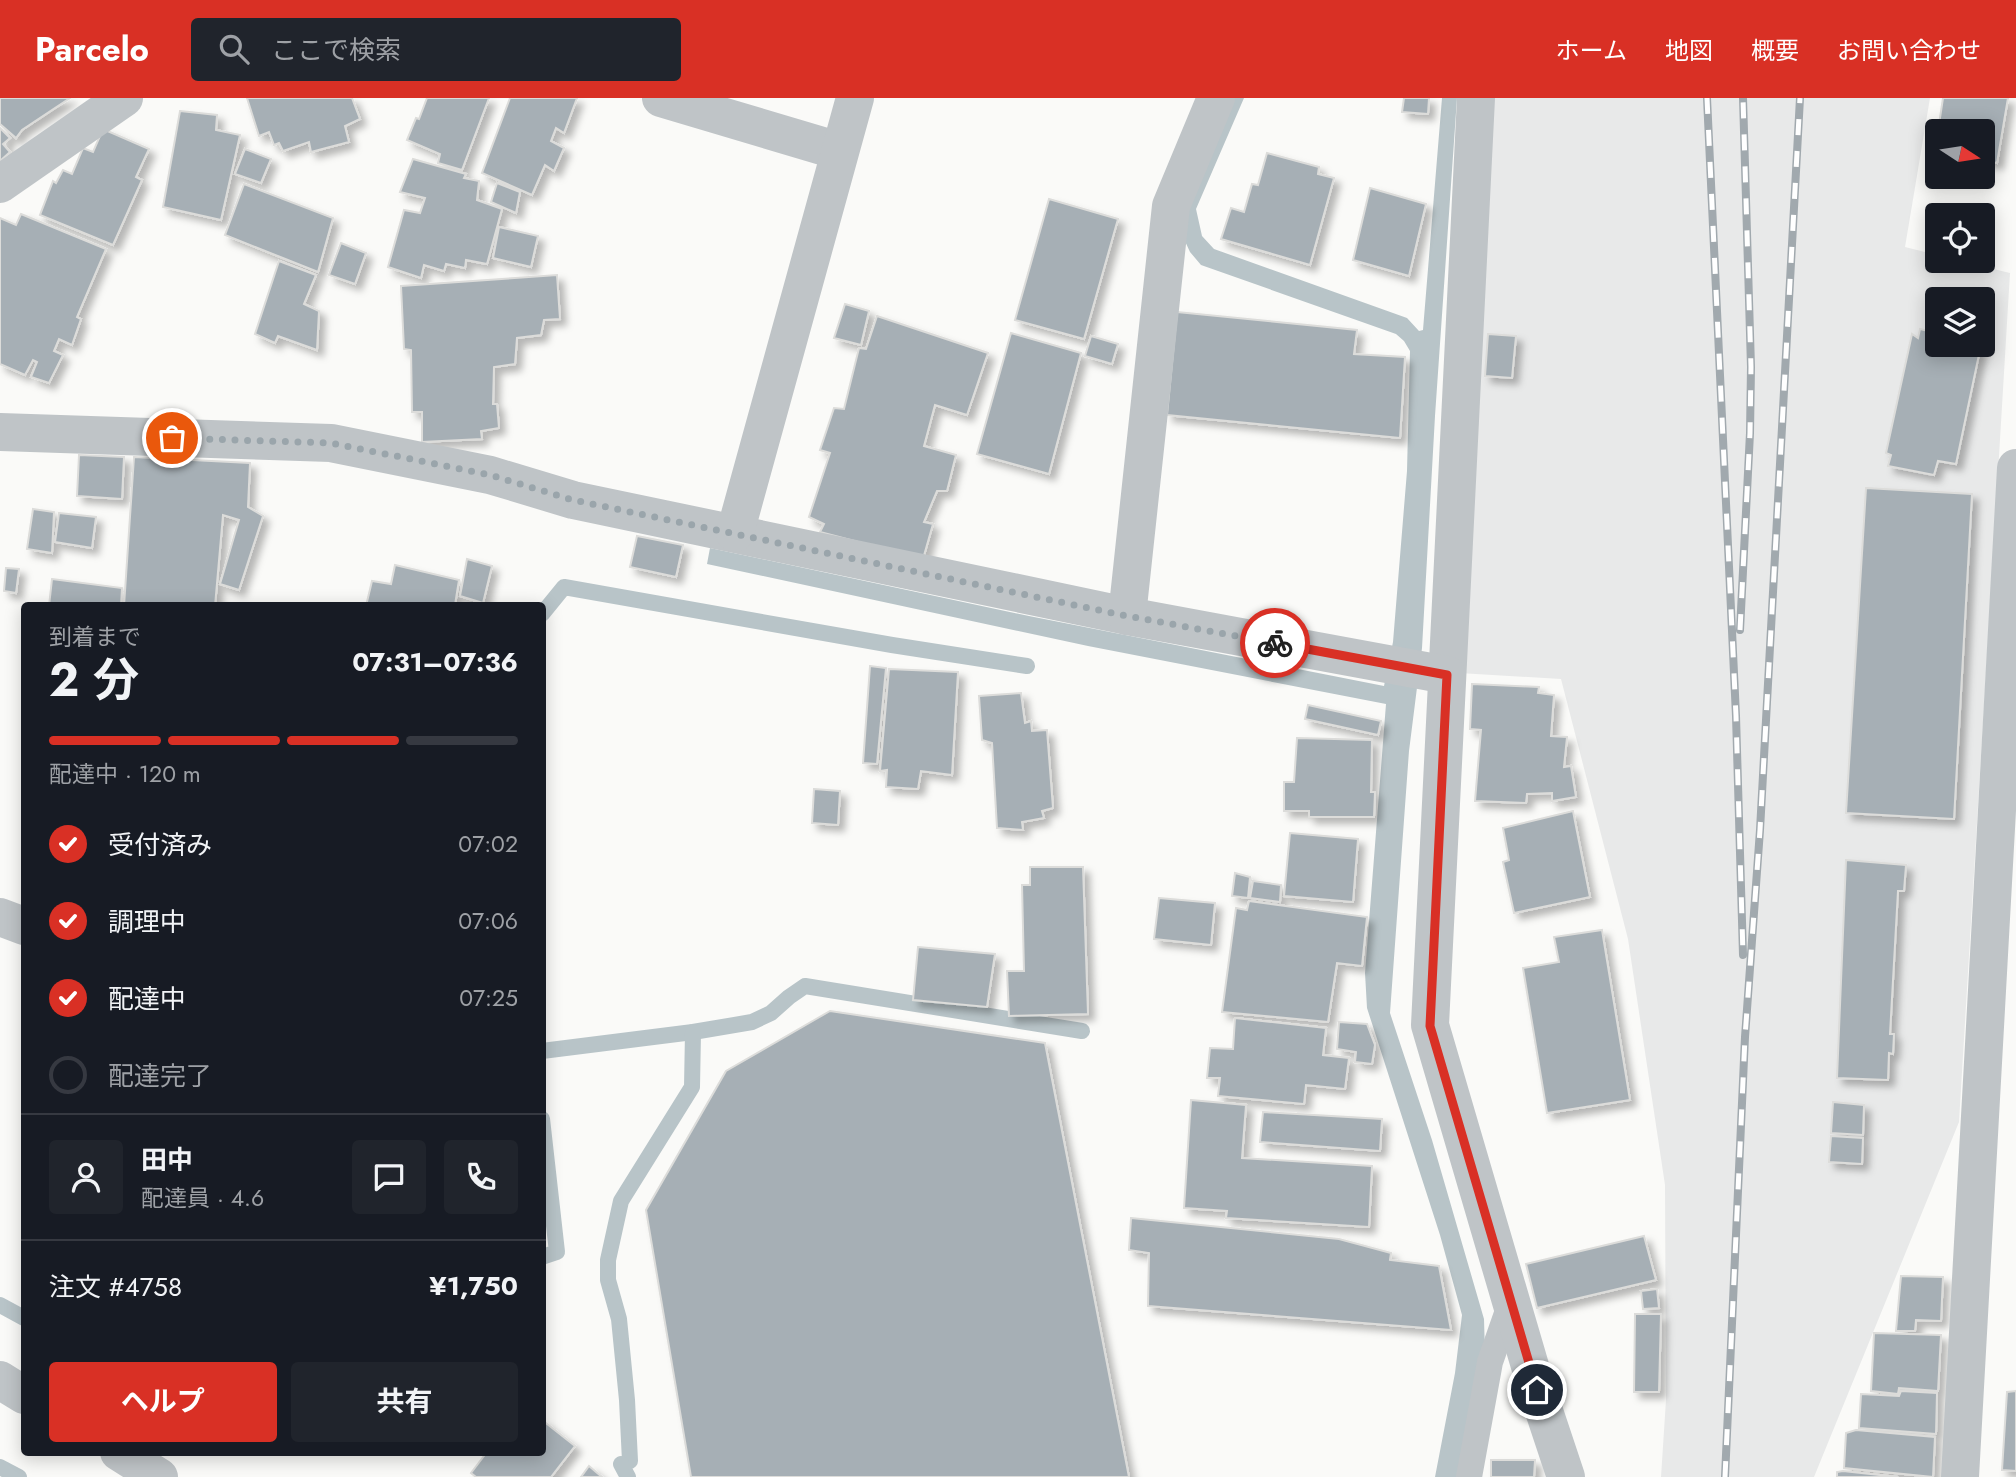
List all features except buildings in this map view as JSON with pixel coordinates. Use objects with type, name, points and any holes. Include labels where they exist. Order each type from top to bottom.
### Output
[{"type":"street","points":[[0,184],[124,98]]},
{"type":"street","points":[[661,98],[839,151]]},
{"type":"street","points":[[735,533],[855,98]]},
{"type":"street","points":[[1127,616],[1171,206],[1216,98]]},
{"type":"street","points":[[1476,98],[1430,1026],[1511,1302],[1566,1477]]},
{"type":"street","points":[[0,432],[331,443],[490,475],[573,500],[1127,616],[1447,675]]},
{"type":"street","points":[[1961,1477],[2016,468]]},
{"type":"street","points":[[0,917],[21,925]]},
{"type":"street","points":[[0,1380],[21,1393]]},
{"type":"street","points":[[125,1456],[159,1477]]},
{"type":"lane","points":[[1469,1477],[1490,1362],[1511,1302]]},
{"type":"shaded area","points":[[1222,98],[1244,98],[1196,209],[1202,236],[1214,249],[1407,318],[1419,331],[1423,330],[1442,98],[1457,98],[1422,648],[1409,751],[1390,1013],[1432,1140],[1484,1319],[1485,1354],[1460,1477],[1435,1477],[1455,1373],[1462,1315],[1440,1235],[1367,1008],[1365,973],[1386,704],[1088,646],[707,564],[710,548],[1029,616],[1384,686],[1393,642],[1407,471],[1410,351],[1396,334],[1201,265],[1190,252],[1184,239],[1177,206]]},
{"type":"shaded area","points":[[1493,98],[1930,98],[1905,247],[1925,252],[1925,273],[1995,273],[1995,269],[2010,273],[1959,1122],[1814,1477],[1661,1477],[1666,1400],[1665,1185],[1628,939],[1561,679],[1459,673]]},
{"type":"waterway","points":[[546,609],[564,587],[1027,666]]},
{"type":"waterway","points":[[546,1050],[752,1022],[771,1013],[805,986],[1082,1031]]},
{"type":"waterway","points":[[630,1461],[619,1319],[608,1280],[608,1260],[621,1201],[692,1087],[693,1032]]},
{"type":"waterway","points":[[546,1154],[557,1252],[546,1256]]},
{"type":"waterway","points":[[0,1305],[21,1316]]},
{"type":"waterway","points":[[621,1464],[628,1477]]},
{"type":"waterway","points":[[0,1467],[19,1477]]},
{"type":"railway","points":[[1707,98],[1736,716],[1743,955]]},
{"type":"railway","points":[[1740,630],[1751,367],[1743,98]]},
{"type":"railway","points":[[1725,1477],[1745,1037],[1760,830],[1800,98]]},
{"type":"way so far","points":[[172,438],[331,443],[490,475],[573,500],[1127,616],[1275,643]]},
{"type":"route","points":[[1275,643],[1447,675],[1430,1026],[1537,1390]]}]
